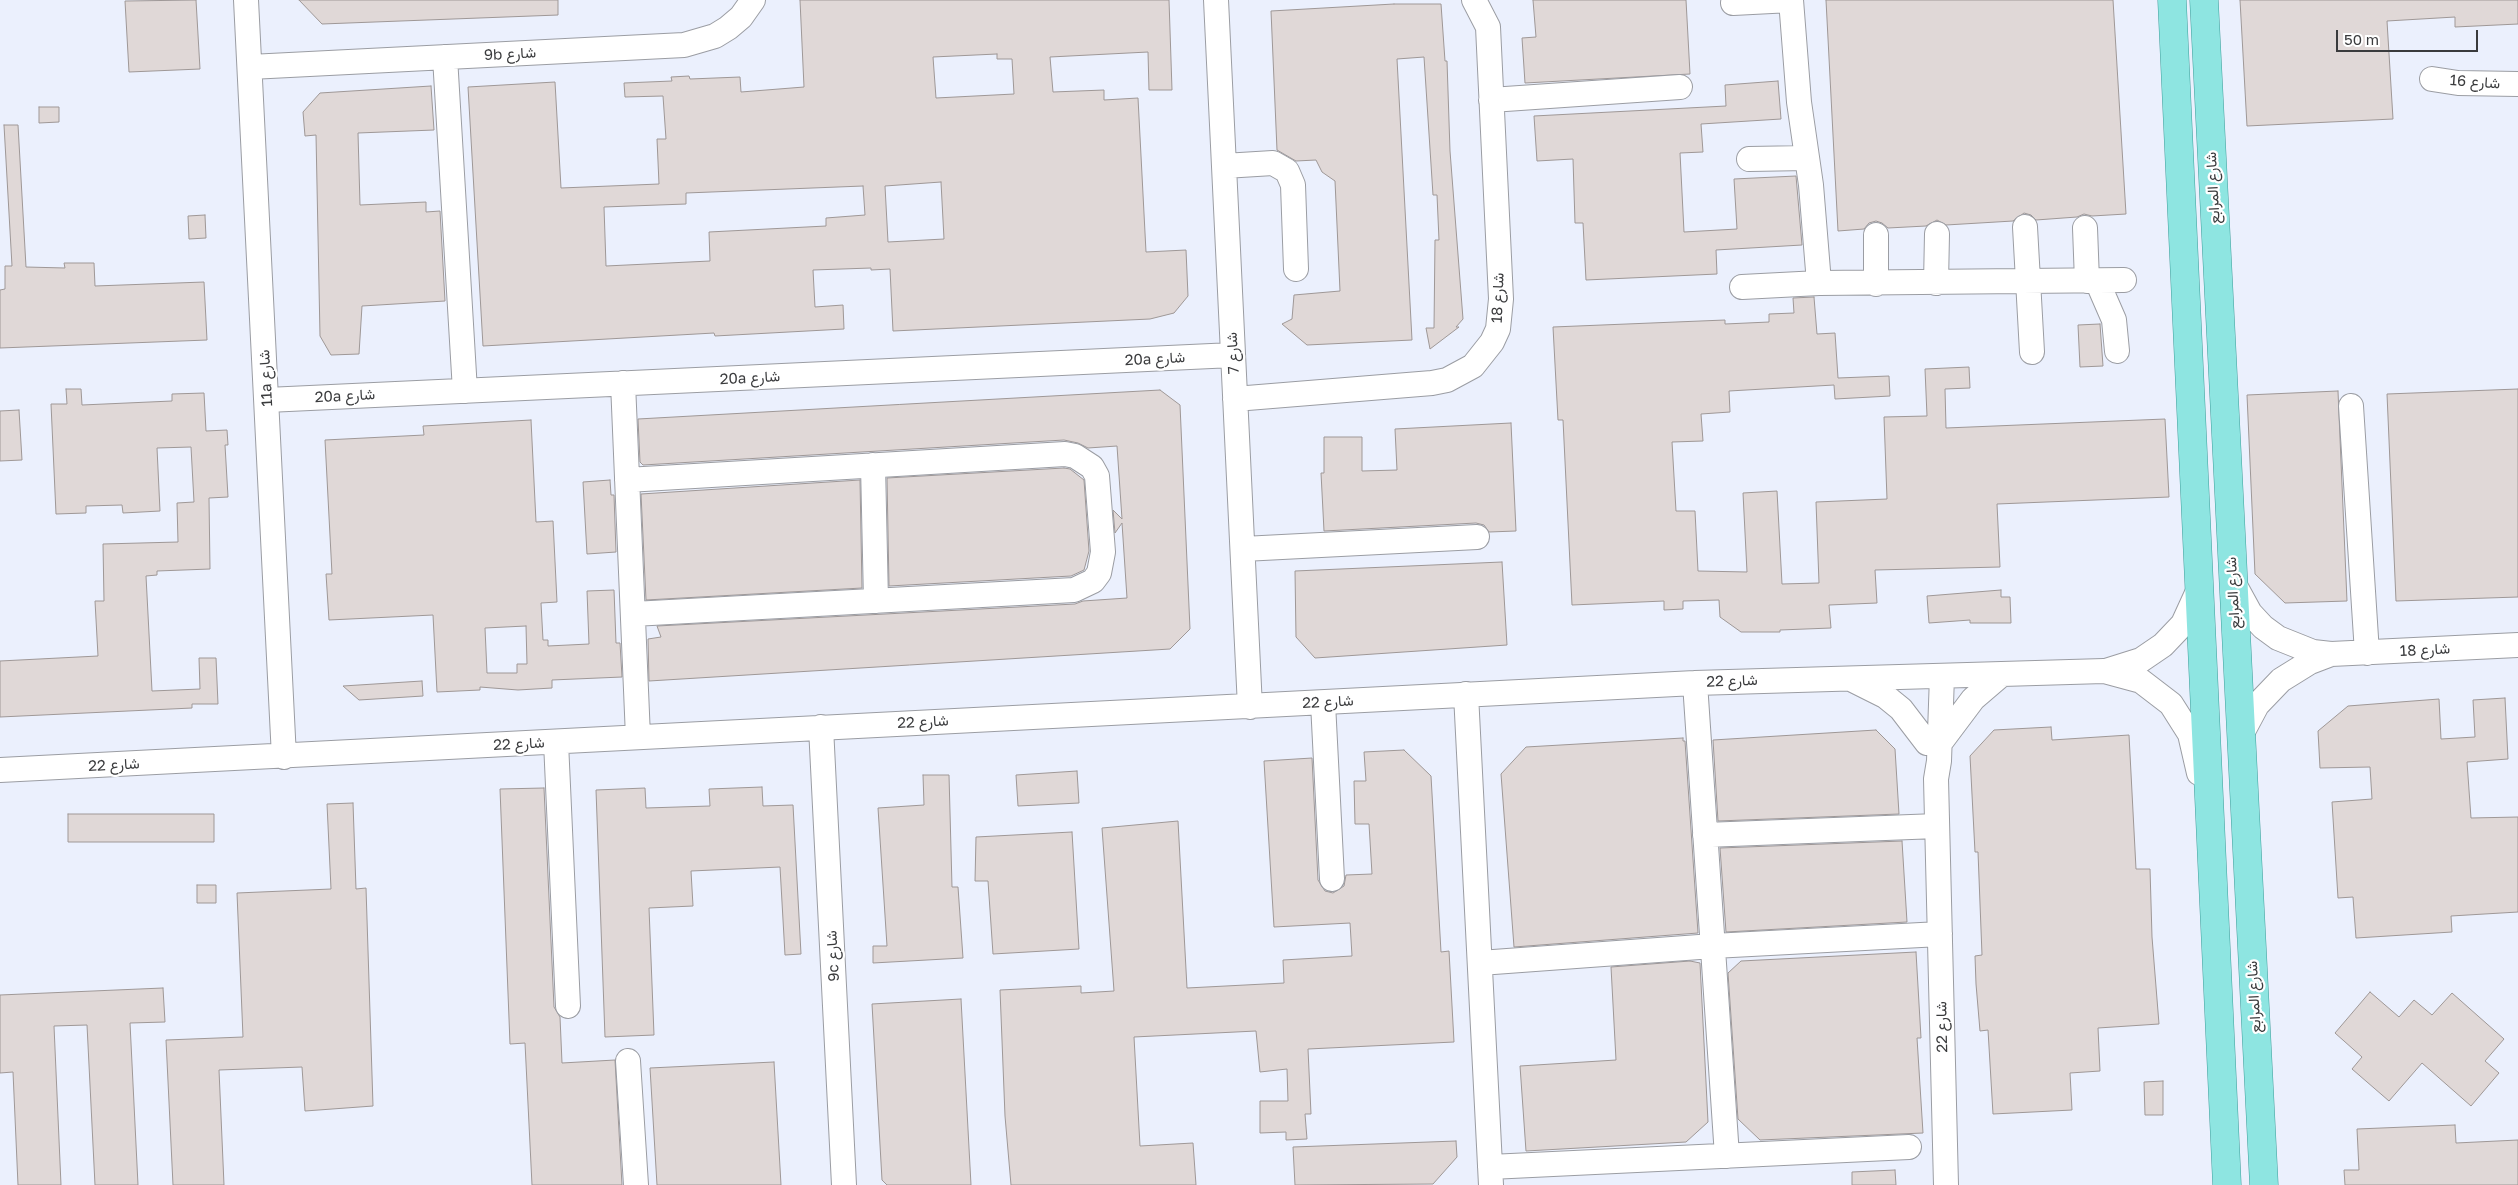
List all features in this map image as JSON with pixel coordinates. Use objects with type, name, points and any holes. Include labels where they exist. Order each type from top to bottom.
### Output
[{"type":"main road","points":[[2172,0],[2227,1185]]},
{"type":"main road","name":"شارع المرابع","points":[[2204,0],[2264,1185]]},
{"type":"street","name":"11a شارع","points":[[246,0],[284,757]]},
{"type":"street","name":"9b شارع","points":[[250,67],[684,45],[714,36],[728,28],[741,17],[753,0]]},
{"type":"street","name":"شارع 7","points":[[1216,0],[1250,707]]},
{"type":"street","name":"شارع 18","points":[[1235,398],[1432,383],[1460,374],[1483,355],[1492,342],[1501,314],[1488,27],[1474,0]]},
{"type":"street","points":[[1733,3],[1791,0],[1799,102],[1807,158],[1818,283]]},
{"type":"street","points":[[445,57],[465,391]]},
{"type":"street","name":"شارع 16","points":[[2432,78],[2467,83],[2518,84]]},
{"type":"street","points":[[1491,100],[1680,87]]},
{"type":"street","points":[[1749,159],[1807,158]]},
{"type":"street","points":[[1224,166],[1273,163],[1287,171],[1293,185],[1296,269]]},
{"type":"street","points":[[2025,227],[2032,352]]},
{"type":"street","points":[[2085,228],[2092,281],[2114,320],[2117,351]]},
{"type":"street","points":[[1936,283],[1937,234]]},
{"type":"street","points":[[1876,236],[1876,284]]},
{"type":"street","points":[[1742,287],[1818,283],[1876,284],[2124,280]]},
{"type":"street","name":"20a شارع","points":[[267,400],[1233,355]]},
{"type":"street","points":[[623,384],[638,737]]},
{"type":"street","points":[[2351,406],[2367,652]]},
{"type":"street","points":[[627,480],[1065,454],[1075,456],[1088,464],[1097,476],[1103,552],[1099,573],[1093,581],[1074,590],[633,614]]},
{"type":"street","points":[[873,465],[876,601]]},
{"type":"street","points":[[1243,549],[1477,537]]},
{"type":"street","name":"شارع 18","points":[[2232,580],[2250,613],[2278,638],[2313,652],[2331,654],[2518,645]]},
{"type":"street","name":"شارع 22","points":[[2104,672],[2142,660],[2163,645],[2174,635],[2191,612],[2200,585]]},
{"type":"street","name":"شارع 18","points":[[2241,735],[2257,705],[2281,680],[2310,662],[2331,654]]},
{"type":"street","name":"شارع 22","points":[[0,770],[284,757],[822,727],[1250,707],[1695,683],[1847,677],[2104,672],[2129,676],[2152,688],[2178,713],[2193,745],[2210,824]]},
{"type":"street","points":[[1934,743],[1973,699],[2001,675]]},
{"type":"street","name":"شارع 22","points":[[1933,676],[1946,1185]]},
{"type":"street","name":"شارع 22","points":[[1847,677],[1866,685],[1896,705],[1934,743]]},
{"type":"street","points":[[1695,683],[1727,1156]]},
{"type":"street","points":[[1466,694],[1491,1176],[1727,1156],[1909,1147]]},
{"type":"street","points":[[1323,703],[1332,878]]},
{"type":"street","name":"9c شارع","points":[[822,727],[844,1185]]},
{"type":"street","points":[[556,742],[568,1006]]},
{"type":"street","points":[[1706,835],[1937,826]]},
{"type":"street","points":[[1480,963],[1713,946],[1940,934]]},
{"type":"street","points":[[628,1062],[636,1185]]},
{"type":"shaded area","points":[[0,0],[2518,0],[2518,1185],[0,1185]]},
{"type":"building","points":[[196,0],[200,69],[129,72],[125,1]]},
{"type":"building","points":[[299,0],[558,0],[558,15],[322,24]]},
{"type":"building","points":[[800,0],[1169,0],[1172,90],[1149,90],[1148,52],[1050,57],[1053,92],[1104,90],[1104,100],[1138,98],[1146,252],[1186,250],[1188,296],[1174,313],[1150,319],[893,331],[890,269],[813,270],[815,307],[843,305],[844,329],[715,336],[714,333],[483,346],[468,87],[555,82],[561,188],[659,184],[657,139],[666,139],[663,96],[625,97],[624,83],[672,81],[671,77],[689,76],[690,79],[740,77],[741,92],[804,87]],"holes":[[[997,54],[997,59],[1012,59],[1014,94],[936,98],[933,57]],[[941,182],[944,239],[888,242],[885,186]],[[863,186],[865,215],[826,218],[826,226],[709,232],[710,261],[606,266],[604,207],[686,204],[686,193]]]},
{"type":"building","points":[[1533,0],[1686,0],[1690,74],[1525,83],[1522,38],[1536,37]]},
{"type":"building","points":[[1826,0],[2113,0],[2126,214],[2092,216],[2084,214],[2077,217],[2036,220],[2031,215],[2024,213],[2013,221],[1946,225],[1937,220],[1926,226],[1888,228],[1876,221],[1869,223],[1864,229],[1838,231]]},
{"type":"building","points":[[2240,0],[2518,0],[2518,24],[2455,27],[2455,17],[2387,21],[2393,119],[2247,126]]},
{"type":"building","points":[[1394,4],[1441,4],[1445,61],[1447,61],[1450,151],[1463,319],[1456,327],[1459,327],[1430,349],[1426,328],[1434,328],[1435,240],[1439,240],[1437,195],[1433,195],[1424,57],[1397,59],[1412,340],[1307,345],[1282,324],[1292,319],[1294,295],[1340,291],[1335,181],[1322,172],[1316,160],[1296,161],[1277,150],[1271,11]]},
{"type":"building","points":[[1778,81],[1781,119],[1701,124],[1703,152],[1680,153],[1684,232],[1737,229],[1734,179],[1796,176],[1802,245],[1716,250],[1717,274],[1586,280],[1583,223],[1575,223],[1573,159],[1537,161],[1534,116],[1726,106],[1725,85]]},
{"type":"building","points":[[431,86],[434,130],[358,133],[360,205],[426,202],[426,212],[440,211],[445,301],[362,306],[359,354],[331,355],[320,336],[316,135],[305,136],[303,112],[320,93]]},
{"type":"building","points":[[39,107],[59,107],[59,122],[39,123]]},
{"type":"building","points":[[4,125],[18,125],[26,267],[65,268],[64,263],[94,263],[95,286],[204,282],[207,340],[0,348],[0,290],[5,289],[5,266],[12,266]]},
{"type":"building","points":[[205,215],[206,238],[189,239],[188,216]]},
{"type":"building","points":[[1814,297],[1817,334],[1835,333],[1838,378],[1889,376],[1890,396],[1835,399],[1834,385],[1729,391],[1730,412],[1701,414],[1703,441],[1672,442],[1676,511],[1695,511],[1698,571],[1747,572],[1743,493],[1777,491],[1782,584],[1819,583],[1816,502],[1887,499],[1884,417],[1927,416],[1925,369],[1969,367],[1970,388],[1945,389],[1946,428],[2165,419],[2169,497],[1997,504],[2000,567],[1875,570],[1877,603],[1829,605],[1831,628],[1780,630],[1780,632],[1741,632],[1720,617],[1719,600],[1683,601],[1683,609],[1664,610],[1664,601],[1572,605],[1563,420],[1558,420],[1553,327],[1725,320],[1725,324],[1769,322],[1769,314],[1794,313],[1793,298]]},
{"type":"building","points":[[2100,324],[2103,366],[2080,367],[2078,325]]},
{"type":"building","points":[[66,389],[81,389],[82,405],[172,401],[172,394],[204,393],[206,431],[227,430],[228,445],[225,445],[228,497],[209,498],[210,569],[157,571],[157,575],[146,576],[152,691],[200,689],[199,658],[216,658],[218,704],[192,704],[192,708],[0,717],[0,661],[98,656],[95,601],[104,601],[103,544],[178,542],[177,503],[194,502],[191,447],[157,448],[160,511],[123,513],[122,505],[86,506],[86,513],[56,514],[51,404],[67,404]]},
{"type":"building","points":[[2518,389],[2518,597],[2396,601],[2387,394]]},
{"type":"building","points":[[1160,390],[1180,405],[1190,629],[1170,649],[649,681],[648,639],[661,637],[657,626],[1075,604],[1083,601],[1127,598],[1122,523],[1115,533],[1113,510],[1122,519],[1117,446],[1088,448],[1078,443],[1064,440],[643,465],[640,462],[638,419]]},
{"type":"building","points":[[2338,391],[2347,601],[2285,603],[2255,574],[2247,395]]},
{"type":"building","points":[[19,410],[22,460],[0,461],[0,411]]},
{"type":"building","points":[[531,420],[536,522],[553,521],[557,602],[541,603],[543,640],[548,640],[548,646],[589,644],[587,591],[614,590],[616,643],[620,643],[622,677],[552,680],[552,688],[518,690],[480,687],[480,690],[437,692],[433,615],[329,620],[326,574],[332,574],[325,440],[424,435],[423,426]],"holes":[[[526,626],[527,664],[517,664],[517,673],[487,673],[485,628]]]},
{"type":"building","points":[[1511,423],[1516,531],[1489,532],[1484,525],[1476,523],[1324,531],[1321,473],[1324,473],[1324,437],[1362,437],[1362,471],[1397,470],[1395,429]]},
{"type":"building","points":[[1070,469],[1084,480],[1089,551],[1084,570],[1071,576],[889,586],[887,478]]},
{"type":"building","points":[[610,480],[611,495],[614,495],[616,552],[587,554],[583,482]]},
{"type":"building","points":[[860,480],[862,588],[646,600],[641,494]]},
{"type":"building","points":[[1502,562],[1507,645],[1315,658],[1296,637],[1295,571]]},
{"type":"building","points":[[2001,590],[2001,597],[2010,597],[2011,623],[1970,623],[1970,620],[1929,623],[1927,596]]},
{"type":"building","points":[[422,681],[423,696],[359,700],[343,686]]},
{"type":"building","points":[[2505,698],[2508,759],[2467,762],[2471,818],[2518,817],[2518,912],[2451,916],[2452,932],[2356,938],[2353,897],[2338,898],[2332,802],[2372,799],[2370,767],[2320,768],[2318,731],[2348,706],[2439,699],[2441,739],[2475,737],[2473,700]]},
{"type":"building","points":[[2051,727],[2052,740],[2129,735],[2136,869],[2150,869],[2152,937],[2159,1024],[2098,1028],[2100,1071],[2070,1073],[2072,1110],[1993,1114],[1988,1030],[1980,1031],[1976,984],[1975,956],[1982,955],[1978,852],[1975,852],[1970,756],[1994,730]]},
{"type":"building","points":[[1876,730],[1895,749],[1899,814],[1718,821],[1713,740]]},
{"type":"building","points":[[1683,738],[1683,741],[1685,741],[1698,933],[1514,947],[1501,774],[1526,747]]},
{"type":"building","points":[[1404,750],[1431,776],[1441,952],[1449,951],[1454,1042],[1308,1049],[1311,1114],[1305,1114],[1307,1139],[1286,1140],[1286,1132],[1260,1133],[1260,1101],[1288,1101],[1287,1069],[1260,1072],[1256,1031],[1134,1037],[1140,1146],[1193,1143],[1196,1185],[1011,1185],[1005,1116],[1000,990],[1081,986],[1081,993],[1114,991],[1102,828],[1178,821],[1187,988],[1284,983],[1283,960],[1352,956],[1350,923],[1274,927],[1264,761],[1312,758],[1318,880],[1325,891],[1333,893],[1344,886],[1346,875],[1372,874],[1369,824],[1355,824],[1354,781],[1366,781],[1364,752]]},
{"type":"building","points":[[1077,771],[1079,803],[1018,806],[1016,775]]},
{"type":"building","points":[[923,775],[949,775],[952,887],[958,887],[963,958],[873,963],[873,946],[887,946],[878,808],[924,805]]},
{"type":"building","points":[[762,787],[763,806],[793,805],[801,954],[785,955],[780,867],[691,871],[693,906],[649,908],[654,1035],[605,1037],[596,790],[645,788],[646,808],[710,806],[709,789]]},
{"type":"building","points":[[544,788],[554,1007],[560,1017],[562,1063],[615,1060],[622,1185],[532,1185],[525,1043],[510,1044],[500,789]]},
{"type":"building","points":[[353,803],[356,889],[366,888],[373,1106],[305,1111],[302,1067],[219,1070],[224,1185],[173,1185],[166,1040],[243,1037],[237,893],[331,889],[327,804]]},
{"type":"building","points":[[68,814],[214,814],[214,842],[68,842]]},
{"type":"building","points":[[1072,832],[1079,949],[993,954],[988,881],[975,881],[976,837]]},
{"type":"building","points":[[1902,841],[1907,922],[1726,932],[1720,848]]},
{"type":"building","points":[[197,885],[216,885],[216,903],[197,903]]},
{"type":"building","points":[[1916,952],[1921,1038],[1917,1038],[1923,1133],[1760,1140],[1738,1119],[1728,973],[1741,961]]},
{"type":"building","points":[[1690,961],[1700,963],[1708,1122],[1686,1142],[1526,1151],[1520,1066],[1616,1060],[1611,967]]},
{"type":"building","points":[[163,988],[165,1022],[130,1023],[138,1185],[95,1185],[87,1025],[54,1026],[61,1185],[18,1185],[13,1072],[0,1073],[0,995]]},
{"type":"building","points":[[2370,992],[2399,1017],[2414,1000],[2432,1015],[2452,993],[2504,1039],[2485,1061],[2499,1073],[2471,1106],[2422,1063],[2389,1101],[2352,1069],[2362,1057],[2335,1033]]},
{"type":"building","points":[[961,999],[971,1185],[887,1185],[882,1180],[872,1004]]},
{"type":"building","points":[[774,1062],[781,1185],[657,1185],[650,1068]]},
{"type":"building","points":[[2163,1081],[2163,1115],[2145,1115],[2144,1082]]},
{"type":"building","points":[[2455,1125],[2456,1143],[2518,1140],[2518,1185],[2345,1185],[2344,1170],[2359,1170],[2357,1129]]},
{"type":"building","points":[[1456,1141],[1457,1157],[1433,1184],[1295,1185],[1293,1147]]},
{"type":"building","points":[[1895,1170],[1896,1185],[1852,1185],[1852,1172]]}]
